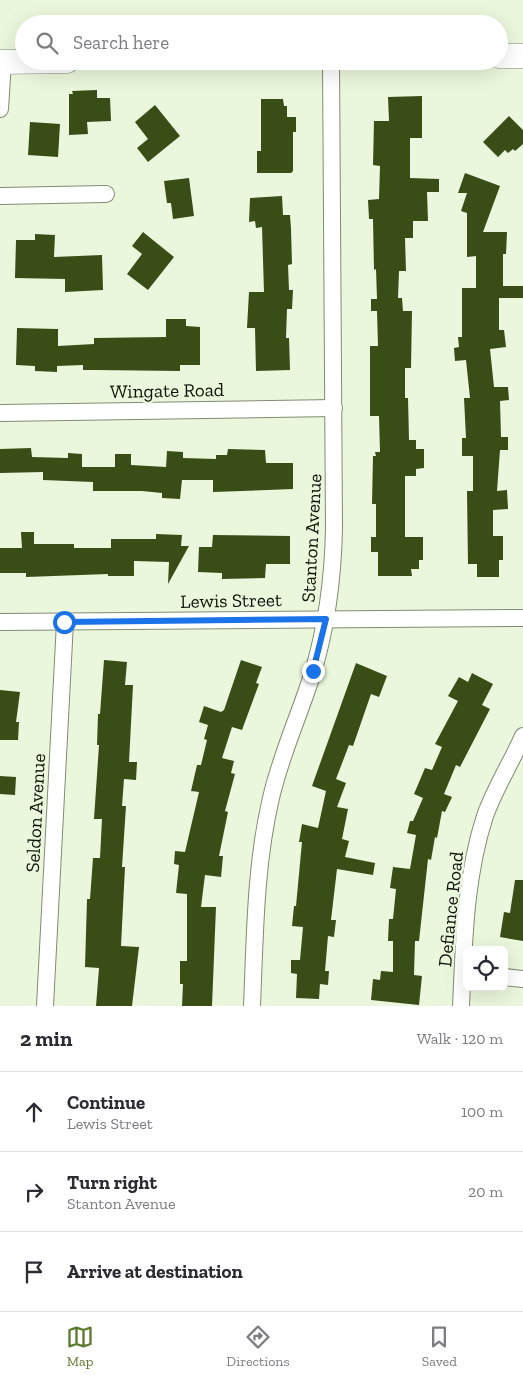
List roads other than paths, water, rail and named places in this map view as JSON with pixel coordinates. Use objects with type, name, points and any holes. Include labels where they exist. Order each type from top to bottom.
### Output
[{"type":"street","points":[[508,56],[523,56]]},
{"type":"street","points":[[0,109],[2,62],[15,62]]},
{"type":"street","name":"Stanton Avenue","points":[[252,1006],[260,869],[270,801],[282,757],[313,671],[326,619],[334,552],[331,70]]},
{"type":"street","points":[[0,196],[106,194]]},
{"type":"street","name":"Wingate Road","points":[[0,413],[334,408]]},
{"type":"street","name":"Lewis Street","points":[[0,622],[523,618]]},
{"type":"street","name":"Seldon Avenue","points":[[45,1006],[64,622]]},
{"type":"street","name":"Defiance Road","points":[[466,946],[468,892],[475,854],[491,802],[518,760],[523,736]]},
{"type":"street","points":[[508,977],[523,979]]},
{"type":"street","name":"Defiance Road","points":[[461,1006],[463,990]]}]
